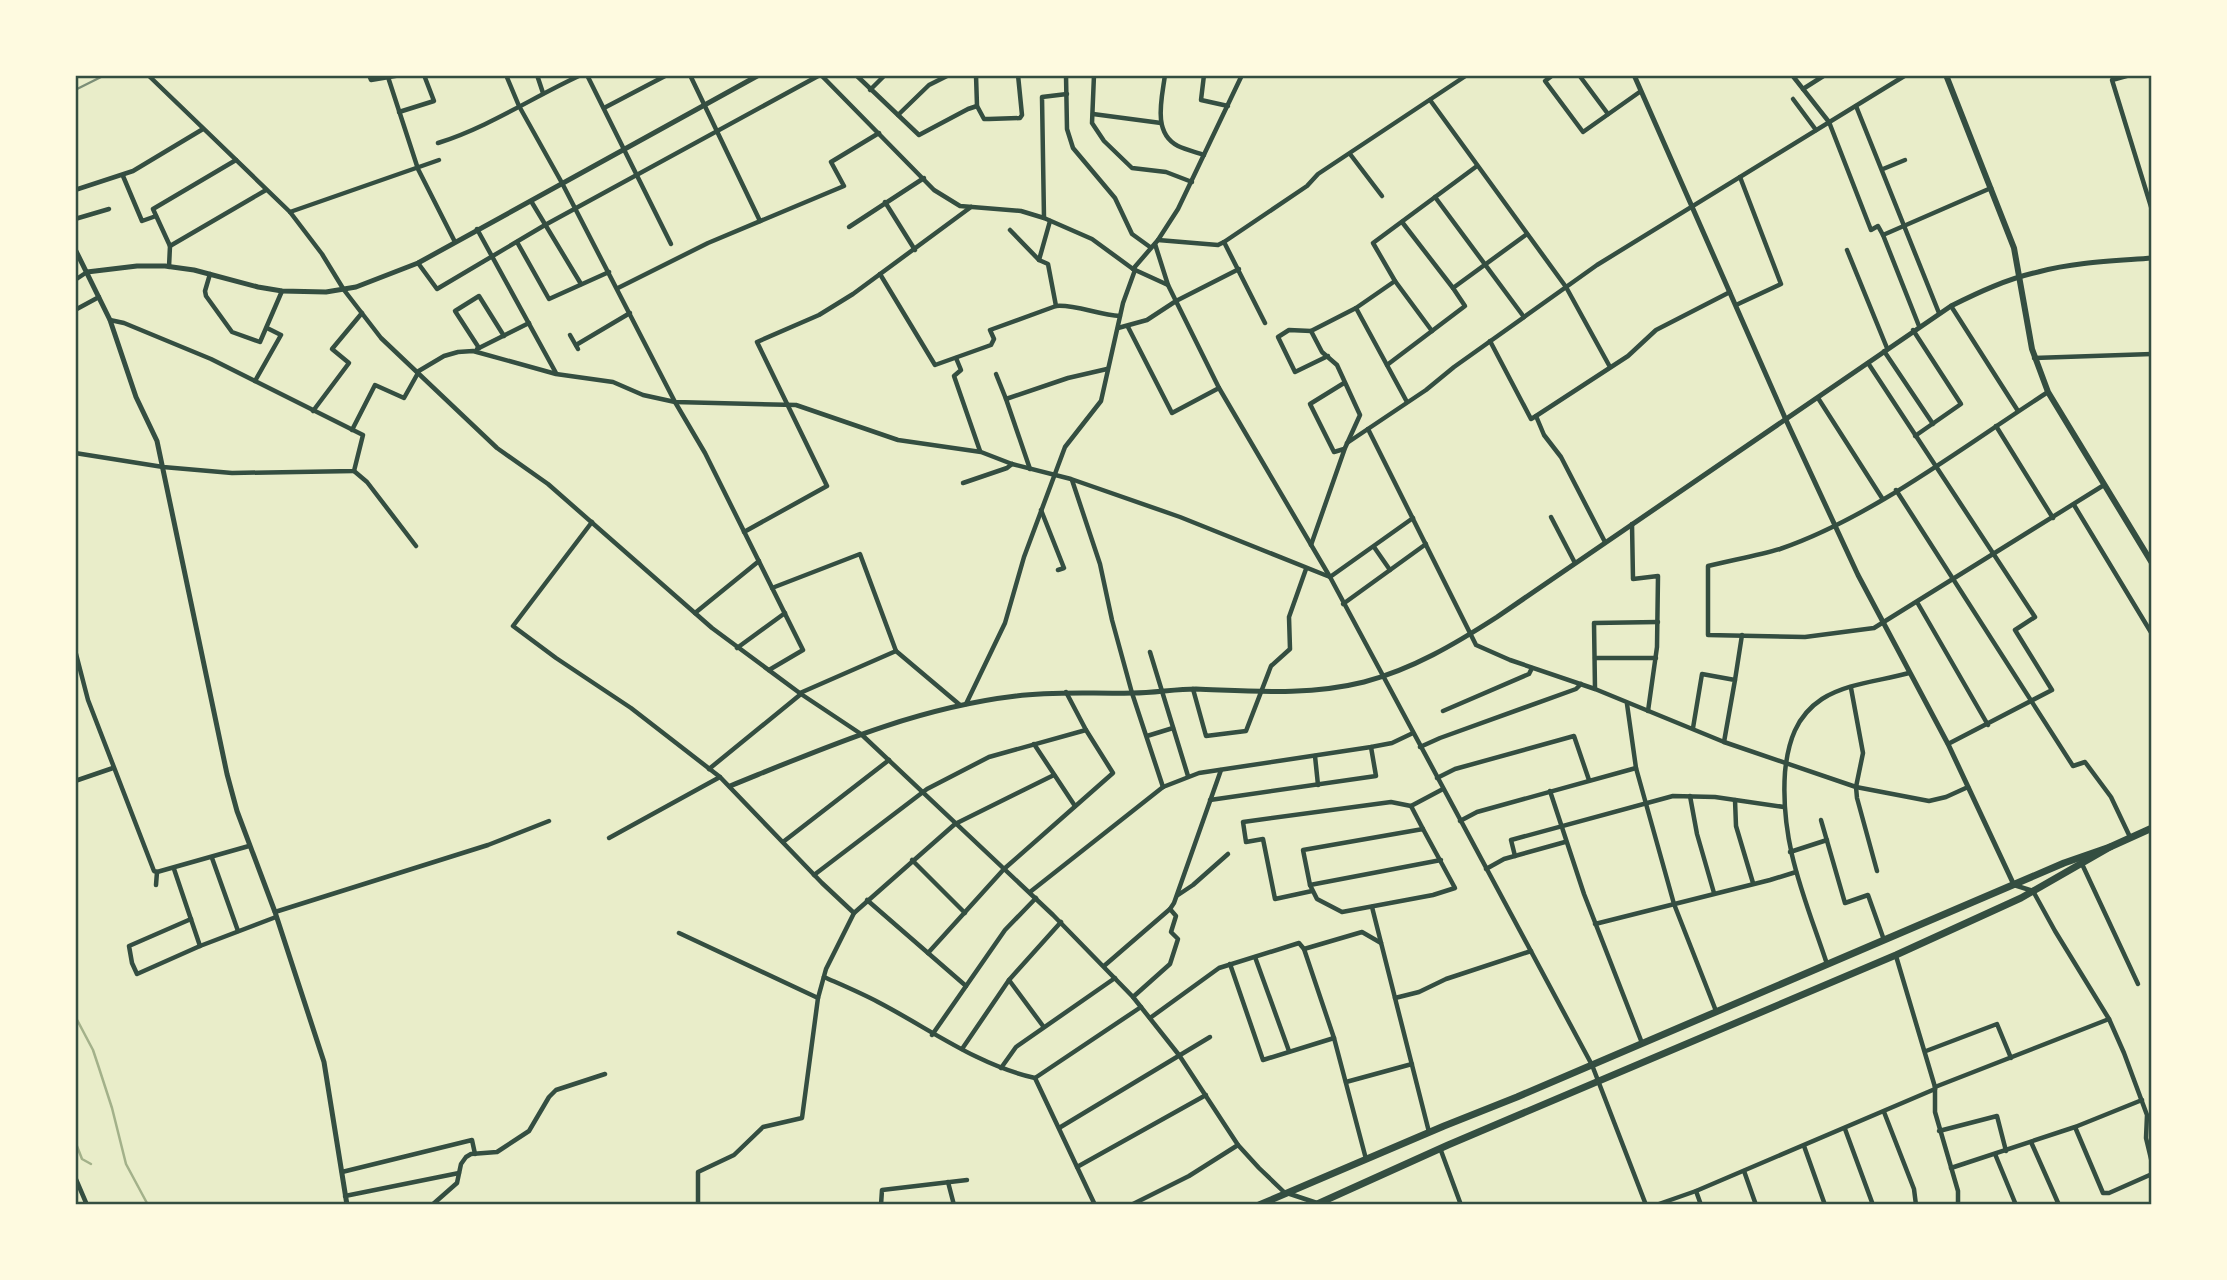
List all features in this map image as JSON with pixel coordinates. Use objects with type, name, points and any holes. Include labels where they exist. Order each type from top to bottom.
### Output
[{"type":"highway","points":[[1318,1204],[1440,1148],[1896,955],[2033,891],[2110,847],[2152,828]]},
{"type":"highway","points":[[1259,1205],[1284,1192],[1592,1065],[2076,858],[2110,847]]},
{"type":"main road","points":[[1946,75],[2014,248],[2034,358],[2048,392],[2152,563]]},
{"type":"street","points":[[369,75],[371,80],[401,75]]},
{"type":"street","points":[[399,111],[434,101],[424,75]]},
{"type":"street","points":[[506,75],[519,106],[631,313],[675,402],[705,453],[803,650],[769,670]]},
{"type":"street","points":[[537,75],[543,93]]},
{"type":"street","points":[[438,143],[472,132],[543,93],[584,75],[604,108],[671,244]]},
{"type":"street","points":[[604,108],[667,75]]},
{"type":"street","points":[[690,75],[760,221]]},
{"type":"street","points":[[75,280],[87,272],[137,266],[169,267],[282,291],[344,290],[418,263],[759,75]]},
{"type":"street","points":[[418,263],[437,289],[545,225],[820,75],[934,190],[952,203],[1021,211],[1044,218],[1092,239],[1134,269],[1168,285]]},
{"type":"street","points":[[827,80],[832,75]]},
{"type":"street","points":[[856,75],[919,135],[977,106]]},
{"type":"street","points":[[870,90],[886,75]]},
{"type":"street","points":[[898,115],[929,85],[949,75]]},
{"type":"street","points":[[976,75],[977,106],[984,119],[1020,118],[1022,115],[1018,75]]},
{"type":"street","points":[[1066,75],[1067,129],[1073,148],[1115,198],[1132,234],[1154,244],[1218,245],[1307,186],[1318,174],[1467,75]]},
{"type":"street","points":[[1094,75],[1092,122],[1104,141],[1132,168],[1166,172],[1192,182]]},
{"type":"street","points":[[1156,75],[1165,76],[1161,123],[1164,132],[1177,146],[1204,155]]},
{"type":"street","points":[[1204,75],[1201,100],[1228,106]]},
{"type":"street","points":[[963,704],[1005,624],[1024,557],[1065,447],[1101,401],[1120,316],[1134,269],[1154,244],[1192,182],[1242,75]]},
{"type":"street","points":[[1553,75],[1545,81],[1583,132],[1640,91]]},
{"type":"street","points":[[1579,75],[1608,114]]},
{"type":"street","points":[[1634,75],[1786,420],[1883,624],[1948,744],[2014,885],[2033,891],[2109,1018],[2147,1115],[2146,1138],[2152,1163]]},
{"type":"street","points":[[1792,75],[1829,122],[1871,230],[1878,226],[1883,235],[1919,326]]},
{"type":"street","points":[[1803,89],[1825,75]]},
{"type":"street","points":[[1344,383],[1310,404],[1334,452],[1408,403],[1597,265],[1906,75]]},
{"type":"street","points":[[2130,75],[2112,80],[2152,210]]},
{"type":"street","points":[[148,76],[290,212],[381,338],[497,448],[548,484],[737,648],[861,734],[1030,892],[1133,997],[1179,1055],[1238,1145],[1284,1192],[1318,1204]]},
{"type":"street","points":[[388,77],[418,169],[455,242]]},
{"type":"street","points":[[1044,218],[1042,97],[1067,94]]},
{"type":"street","points":[[1793,99],[1816,131]]},
{"type":"street","points":[[1430,100],[1566,287],[1610,367]]},
{"type":"street","points":[[1856,106],[1939,313]]},
{"type":"street","points":[[1093,114],[1161,123]]},
{"type":"street","points":[[75,190],[122,176],[203,129]]},
{"type":"street","points":[[618,289],[708,243],[844,186],[831,162],[879,133]]},
{"type":"street","points":[[1350,154],[1382,196]]},
{"type":"street","points":[[169,267],[170,246],[153,209],[236,160]]},
{"type":"street","points":[[290,212],[439,160]]},
{"type":"street","points":[[1883,169],[1905,160]]},
{"type":"street","points":[[1432,331],[1395,281],[1373,243],[1477,166]]},
{"type":"street","points":[[122,176],[142,221],[156,216]]},
{"type":"street","points":[[1736,305],[1781,284],[1740,177]]},
{"type":"street","points":[[849,227],[924,178]]},
{"type":"street","points":[[1883,235],[1991,188]]},
{"type":"street","points":[[170,246],[266,190]]},
{"type":"street","points":[[1436,197],[1524,317]]},
{"type":"street","points":[[531,200],[581,284]]},
{"type":"street","points":[[885,202],[915,250]]},
{"type":"street","points":[[744,532],[827,486],[757,342],[819,316],[915,250],[971,207]]},
{"type":"street","points":[[75,219],[109,209]]},
{"type":"street","points":[[1039,260],[1051,221]]},
{"type":"street","points":[[1387,365],[1465,306],[1402,222]]},
{"type":"street","points":[[477,229],[556,374]]},
{"type":"street","points":[[1010,230],[1039,260],[1048,264],[1056,306]]},
{"type":"street","points":[[1453,288],[1527,234]]},
{"type":"street","points":[[517,242],[549,299],[609,272]]},
{"type":"street","points":[[1224,242],[1265,323]]},
{"type":"street","points":[[1154,244],[1168,285],[1219,388],[1330,578],[1592,1065],[1646,1205]]},
{"type":"street","points":[[75,249],[110,320],[136,397],[157,440],[221,748],[237,811],[275,915],[327,1075],[347,1205]]},
{"type":"street","points":[[1847,250],[1886,350],[1933,424]]},
{"type":"street","points":[[730,786],[905,718],[963,704],[1066,692],[1132,693],[1193,689],[1305,692],[1383,676],[1432,656],[1470,634],[1951,306],[2020,277],[2070,265],[2152,258]]},
{"type":"street","points":[[1118,328],[1147,320],[1239,269]]},
{"type":"street","points":[[210,274],[206,296],[232,332],[260,342],[282,291]]},
{"type":"street","points":[[880,274],[935,365],[991,345],[994,339],[990,330],[1056,306],[1066,305],[1092,313],[1120,316]]},
{"type":"street","points":[[1328,356],[1295,372],[1278,337],[1289,331],[1311,331],[1356,308],[1395,281]]},
{"type":"street","points":[[1490,341],[1531,419],[1628,356],[1656,330],[1730,292]]},
{"type":"street","points":[[504,336],[479,296],[455,311],[476,350],[556,374],[613,382],[643,395],[675,402],[787,404],[898,440],[981,452],[1030,470],[1071,479],[1180,517],[1330,578]]},
{"type":"street","points":[[75,310],[99,297]]},
{"type":"street","points":[[1951,306],[2018,411]]},
{"type":"street","points":[[1356,308],[1408,403]]},
{"type":"street","points":[[313,411],[349,363],[332,349],[362,313]]},
{"type":"street","points":[[570,335],[577,347],[631,313]]},
{"type":"street","points":[[110,320],[124,323],[211,359],[363,435],[354,471]]},
{"type":"street","points":[[352,429],[375,385],[404,398],[418,373],[444,356],[476,350],[529,323]]},
{"type":"street","points":[[1128,327],[1172,413],[1219,388]]},
{"type":"street","points":[[255,382],[281,335],[267,328]]},
{"type":"street","points":[[1913,330],[1962,404],[1915,436]]},
{"type":"street","points":[[1311,331],[1322,352],[1337,365],[1360,415],[1346,446],[1311,546]]},
{"type":"street","points":[[2034,358],[2152,354]]},
{"type":"street","points":[[956,358],[961,370],[954,376],[981,452]]},
{"type":"street","points":[[1868,362],[2035,617],[2015,630],[2052,690],[1948,744]]},
{"type":"street","points":[[1006,399],[1068,378],[1107,369]]},
{"type":"street","points":[[996,374],[1030,470]]},
{"type":"street","points":[[2048,392],[1935,466],[1836,525],[1780,549],[1708,566],[1708,635],[1805,637],[1870,629],[1883,624],[2104,485]]},
{"type":"street","points":[[1818,398],[1882,498]]},
{"type":"street","points":[[1536,416],[1544,435],[1561,457],[1605,542]]},
{"type":"street","points":[[1996,426],[2053,517]]},
{"type":"street","points":[[1368,429],[1476,645],[1532,668],[1595,689],[1724,742],[1856,788],[1928,801],[1968,788]]},
{"type":"street","points":[[75,453],[163,467],[232,473],[354,471],[367,482],[416,546]]},
{"type":"street","points":[[963,483],[1012,464]]},
{"type":"street","points":[[1071,479],[1100,564],[1132,693],[1163,787]]},
{"type":"street","points":[[1896,490],[2073,766],[2085,762],[2111,797],[2130,837]]},
{"type":"street","points":[[2074,505],[2152,634]]},
{"type":"street","points":[[1041,510],[1064,568],[1058,570]]},
{"type":"street","points":[[1551,517],[1575,563]]},
{"type":"street","points":[[1330,578],[1413,518]]},
{"type":"street","points":[[592,522],[513,626],[631,708],[720,777],[854,913]]},
{"type":"street","points":[[1632,524],[1633,579],[1658,576],[1656,658],[1648,711]]},
{"type":"street","points":[[1343,604],[1426,544]]},
{"type":"street","points":[[1374,547],[1390,570]]},
{"type":"street","points":[[772,588],[860,554],[895,651],[963,704]]},
{"type":"street","points":[[695,613],[759,561]]},
{"type":"street","points":[[1193,689],[1206,736],[1246,731],[1271,666],[1290,649],[1289,617],[1307,569]]},
{"type":"street","points":[[1917,602],[1988,725]]},
{"type":"street","points":[[737,648],[785,613]]},
{"type":"street","points":[[1595,689],[1594,623],[1658,622]]},
{"type":"street","points":[[1724,742],[1742,635]]},
{"type":"street","points":[[75,650],[88,700],[113,768],[154,871],[157,872]]},
{"type":"street","points":[[709,769],[801,694],[895,651]]},
{"type":"street","points":[[1150,652],[1188,776]]},
{"type":"street","points":[[1595,658],[1656,658]]},
{"type":"street","points":[[1443,711],[1529,674],[1532,668]]},
{"type":"street","points":[[1827,965],[1790,852],[1784,807],[1786,762],[1792,734],[1805,715],[1828,696],[1909,673]]},
{"type":"street","points":[[1693,729],[1702,674],[1735,680]]},
{"type":"street","points":[[1420,747],[1576,689],[1581,684]]},
{"type":"street","points":[[1851,688],[1863,753],[1856,788],[1877,871]]},
{"type":"street","points":[[928,953],[1004,869],[1113,773],[1066,692]]},
{"type":"street","points":[[1626,704],[1636,768],[1674,904],[1716,1011]]},
{"type":"street","points":[[1147,736],[1174,728]]},
{"type":"street","points":[[814,875],[921,792],[989,757],[1086,730]]},
{"type":"street","points":[[1030,892],[1163,787],[1188,776],[1392,743],[1413,733]]},
{"type":"street","points":[[1437,778],[1455,769],[1574,736],[1589,780]]},
{"type":"street","points":[[1034,744],[1074,806]]},
{"type":"street","points":[[1209,800],[1376,776],[1371,747]]},
{"type":"street","points":[[1315,756],[1318,785]]},
{"type":"street","points":[[783,842],[888,760]]},
{"type":"street","points":[[75,781],[113,768]]},
{"type":"street","points":[[1460,821],[1477,811],[1636,768]]},
{"type":"street","points":[[1104,966],[1170,909],[1221,769]]},
{"type":"street","points":[[698,1205],[698,1172],[734,1155],[763,1127],[802,1118],[818,998],[836,948],[854,913],[955,824],[1054,775]]},
{"type":"street","points":[[609,838],[720,777]]},
{"type":"street","points":[[1441,860],[1311,888],[1275,899],[1263,839],[1246,842],[1243,822],[1391,803],[1411,806],[1443,789]]},
{"type":"street","points":[[1550,792],[1595,924],[1642,1043]]},
{"type":"street","points":[[1515,856],[1511,840],[1673,796],[1735,800],[1784,807]]},
{"type":"street","points":[[1690,796],[1697,834],[1714,893]]},
{"type":"street","points":[[1735,800],[1737,826],[1752,883]]},
{"type":"street","points":[[1411,806],[1455,888],[1433,895],[1342,912],[1317,899],[1311,888],[1303,850],[1423,829]]},
{"type":"street","points":[[1821,820],[1845,902],[1868,895],[1885,941]]},
{"type":"street","points":[[191,919],[129,946],[137,974],[275,915],[488,845],[549,821]]},
{"type":"street","points":[[1790,852],[1827,840]]},
{"type":"street","points":[[1486,869],[1504,859],[1565,842]]},
{"type":"street","points":[[157,872],[249,846]]},
{"type":"street","points":[[1177,895],[1193,885],[1228,854]]},
{"type":"street","points":[[212,858],[238,931]]},
{"type":"street","points":[[912,860],[965,913]]},
{"type":"street","points":[[2082,864],[2138,984]]},
{"type":"street","points":[[174,869],[200,946]]},
{"type":"street","points":[[156,885],[157,872]]},
{"type":"street","points":[[1595,924],[1796,872]]},
{"type":"street","points":[[932,1035],[1005,930],[1036,898]]},
{"type":"street","points":[[867,900],[965,986]]},
{"type":"street","points":[[1372,907],[1429,1132]]},
{"type":"street","points":[[1133,997],[1170,964],[1178,939],[1171,932],[1176,916],[1170,909]]},
{"type":"street","points":[[962,1049],[1009,980],[1061,922]]},
{"type":"street","points":[[1304,949],[1362,932],[1381,943]]},
{"type":"street","points":[[679,933],[818,998]]},
{"type":"street","points":[[1150,1018],[1219,968],[1299,943],[1304,949],[1334,1038],[1366,1158]]},
{"type":"street","points":[[1395,998],[1419,992],[1446,979],[1531,951]]},
{"type":"street","points":[[1896,955],[1926,1051],[1935,1088],[1935,1112],[1958,1191],[1958,1205]]},
{"type":"street","points":[[1255,957],[1289,1052]]},
{"type":"street","points":[[1230,964],[1264,1060],[1334,1038]]},
{"type":"street","points":[[824,977],[880,1003],[932,1035],[1001,1068],[1035,1078],[1095,1205]]},
{"type":"street","points":[[1001,1068],[1016,1047],[1115,978]]},
{"type":"street","points":[[1009,980],[1043,1026]]},
{"type":"street","points":[[1035,1078],[1141,1007]]},
{"type":"street","points":[[1656,1205],[1696,1191],[1935,1088],[2109,1018]]},
{"type":"street","points":[[1926,1051],[1997,1024],[2011,1058]]},
{"type":"street","points":[[1059,1128],[1210,1037]]},
{"type":"street","points":[[1346,1082],[1412,1064]]},
{"type":"street","points":[[432,1205],[453,1188],[467,1157],[498,1152],[529,1131],[556,1090],[604,1074]]},
{"type":"street","points":[[1077,1167],[1206,1095]]},
{"type":"street","points":[[1951,1168],[2075,1127],[2142,1100]]},
{"type":"street","points":[[1884,1112],[1914,1189],[1916,1205]]},
{"type":"street","points":[[1939,1131],[1997,1116],[2006,1151]]},
{"type":"street","points":[[2075,1127],[2104,1193],[2152,1174]]},
{"type":"street","points":[[1845,1129],[1873,1205]]},
{"type":"street","points":[[341,1172],[472,1140],[475,1154]]},
{"type":"street","points":[[2031,1142],[2059,1205]]},
{"type":"street","points":[[1133,1204],[1189,1177],[1238,1145]]},
{"type":"street","points":[[1804,1146],[1825,1205]]},
{"type":"street","points":[[1440,1148],[1461,1205]]},
{"type":"street","points":[[1995,1154],[2016,1205]]},
{"type":"street","points":[[1744,1171],[1756,1205]]},
{"type":"street","points":[[345,1196],[459,1173]]},
{"type":"street","points":[[75,1177],[87,1205]]},
{"type":"street","points":[[881,1205],[882,1190],[967,1180]]},
{"type":"street","points":[[948,1182],[954,1205]]},
{"type":"street","points":[[1696,1191],[1701,1205]]},
{"type":"waterway","points":[[75,1016],[93,1050],[112,1108],[126,1164],[148,1205]]},
{"type":"waterway","points":[[75,1141],[82,1159],[91,1164]]},
{"type":"railway","points":[[75,90],[105,75]]}]
